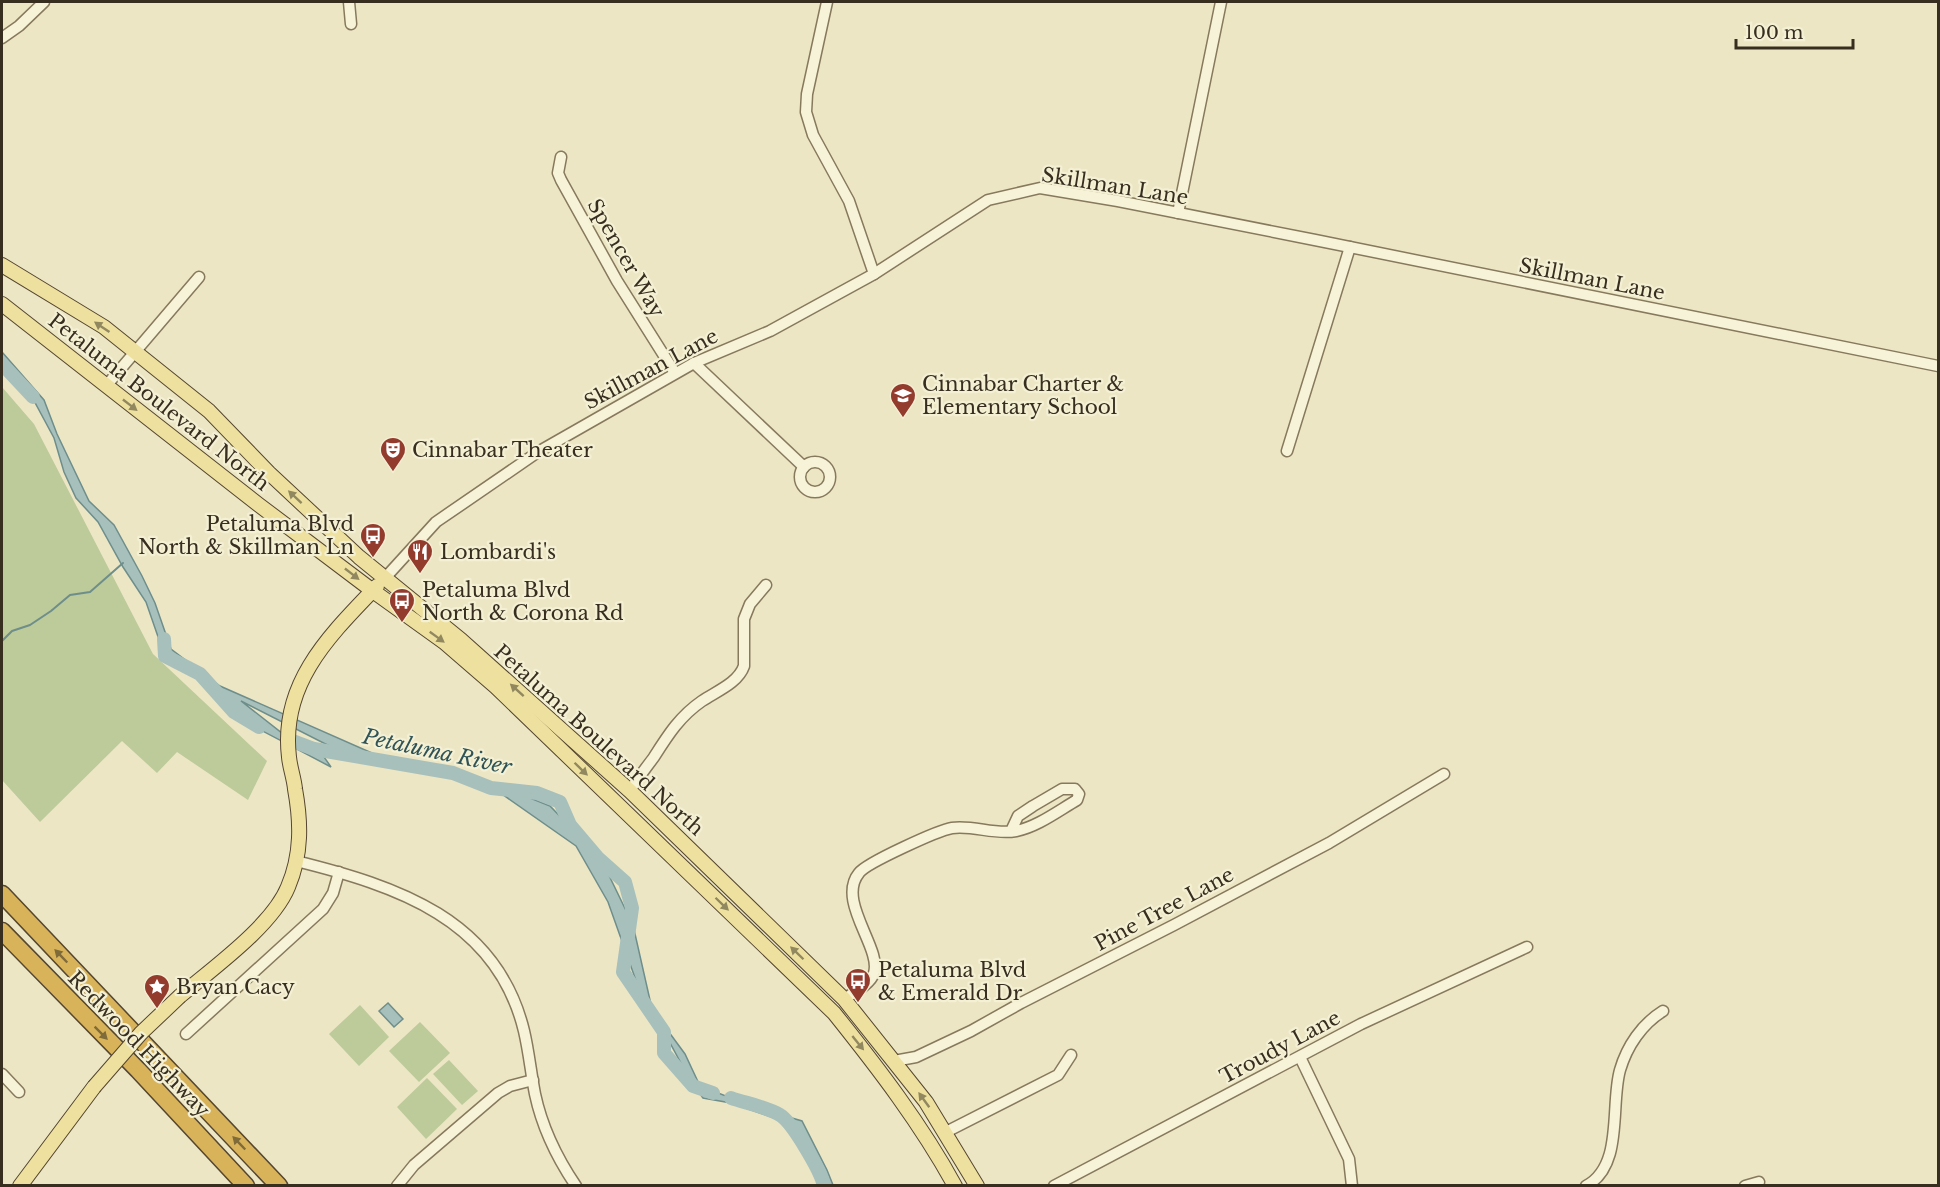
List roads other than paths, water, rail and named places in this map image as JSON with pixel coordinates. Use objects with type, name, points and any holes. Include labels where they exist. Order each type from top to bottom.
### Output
[{"type":"highway","name":"Redwood Highway","points":[[2,894],[279,1185]]},
{"type":"highway","name":"Redwood Highway","points":[[2,931],[246,1185]]},
{"type":"main road","name":"Petaluma Boulevard North","points":[[2,265],[104,327],[209,411],[269,473],[359,557],[461,640],[630,791],[844,999],[926,1102],[977,1185]]},
{"type":"main road","name":"Petaluma Boulevard North","points":[[2,304],[373,591],[444,642],[496,687],[834,1012],[878,1067],[955,1185]]},
{"type":"main road","points":[[20,1185],[94,1087],[141,1033],[248,937],[272,912],[288,888],[301,831],[289,757],[292,706],[300,684],[323,644],[385,579]]},
{"type":"street","points":[[2,38],[19,26],[44,2]]},
{"type":"street","points":[[349,2],[351,24]]},
{"type":"street","points":[[827,2],[807,94],[807,112],[813,135],[849,201],[874,274]]},
{"type":"street","points":[[1178,213],[1221,2]]},
{"type":"street","name":"Spencer Way","points":[[561,157],[558,173],[561,180],[616,281],[675,373]]},
{"type":"street","name":"Skillman Lane","points":[[385,579],[436,522],[538,452],[675,373],[770,331],[874,274],[988,200],[1040,188],[1118,201],[1938,366]]},
{"type":"street","points":[[1287,451],[1350,247]]},
{"type":"street","points":[[106,386],[199,277]]},
{"type":"street","points":[[694,363],[804,468]]},
{"type":"street","points":[[630,791],[680,719],[742,673],[744,619],[750,604],[766,585]]},
{"type":"street","name":"Pine Tree Lane","points":[[894,1060],[916,1057],[971,1031],[1329,843],[1444,774]]},
{"type":"street","points":[[844,999],[870,980],[875,966],[853,900],[854,882],[859,872],[876,861],[950,828],[970,827],[996,832],[1011,831],[1033,825],[1077,801],[1079,794],[1075,789],[1062,789],[1048,795],[1018,816],[1011,831]]},
{"type":"street","points":[[296,861],[367,880],[415,900],[455,925],[487,955],[504,979],[515,1002],[524,1033],[535,1094],[546,1130],[561,1163],[576,1185]]},
{"type":"street","points":[[186,1034],[323,909],[333,893],[339,872]]},
{"type":"street","name":"Troudy Lane","points":[[1054,1185],[1361,1024],[1527,947]]},
{"type":"street","points":[[1586,1185],[1596,1180],[1610,1157],[1620,1071],[1631,1046],[1641,1029],[1663,1011]]},
{"type":"street","points":[[946,1132],[1058,1075],[1071,1055]]},
{"type":"street","points":[[1300,1057],[1348,1159],[1352,1185]]},
{"type":"street","points":[[2,1074],[19,1092]]},
{"type":"street","points":[[397,1185],[414,1165],[498,1093],[510,1086],[533,1080]]},
{"type":"street","points":[[1744,1185],[1759,1182]]},
{"type":"water","points":[[2,352],[44,400],[57,434],[89,501],[114,525],[142,576],[155,603],[171,649],[220,686],[390,761],[485,780],[550,806],[601,859],[633,925],[652,1009],[685,1054],[700,1086],[754,1107],[802,1121],[833,1185],[821,1185],[816,1160],[794,1125],[731,1103],[703,1098],[690,1080],[670,1043],[650,1020],[608,902],[576,846],[499,792],[444,775],[353,758],[241,701],[282,733],[322,754],[331,767],[253,726],[211,686],[164,654],[146,602],[98,522],[76,498],[64,472],[54,438],[33,399],[2,361]]},
{"type":"water","points":[[388,1003],[403,1019],[394,1027],[379,1011]]},
{"type":"waterway","name":"Petaluma River","points":[[2,364],[33,397]]},
{"type":"waterway","points":[[2,641],[12,631],[30,625],[70,595],[90,592],[123,563]]},
{"type":"waterway","name":"Petaluma River","points":[[164,639],[165,656],[200,674],[234,712],[259,727]]},
{"type":"waterway","name":"Petaluma River","points":[[290,740],[314,749],[453,773],[491,788],[537,793],[560,802],[570,825],[598,858],[625,882],[632,908],[623,972],[664,1032],[664,1053],[693,1086],[713,1093]]},
{"type":"waterway","name":"Petaluma River","points":[[731,1098],[769,1110],[785,1119],[818,1170],[824,1186]]},
{"type":"place","name":"Cinnabar Charter & Elementary School","points":[[903,419]]},
{"type":"place","name":"Cinnabar Theater","points":[[393,473]]},
{"type":"place","name":"Petaluma Blvd North & Skillman Ln","points":[[373,559]]},
{"type":"place","name":"Lombardi's","points":[[420,575]]},
{"type":"place","name":"Petaluma Blvd North & Corona Rd","points":[[402,624]]},
{"type":"place","name":"Petaluma Blvd & Emerald Dr","points":[[858,1004]]},
{"type":"place","name":"Bryan Cacy","points":[[157,1010]]}]
